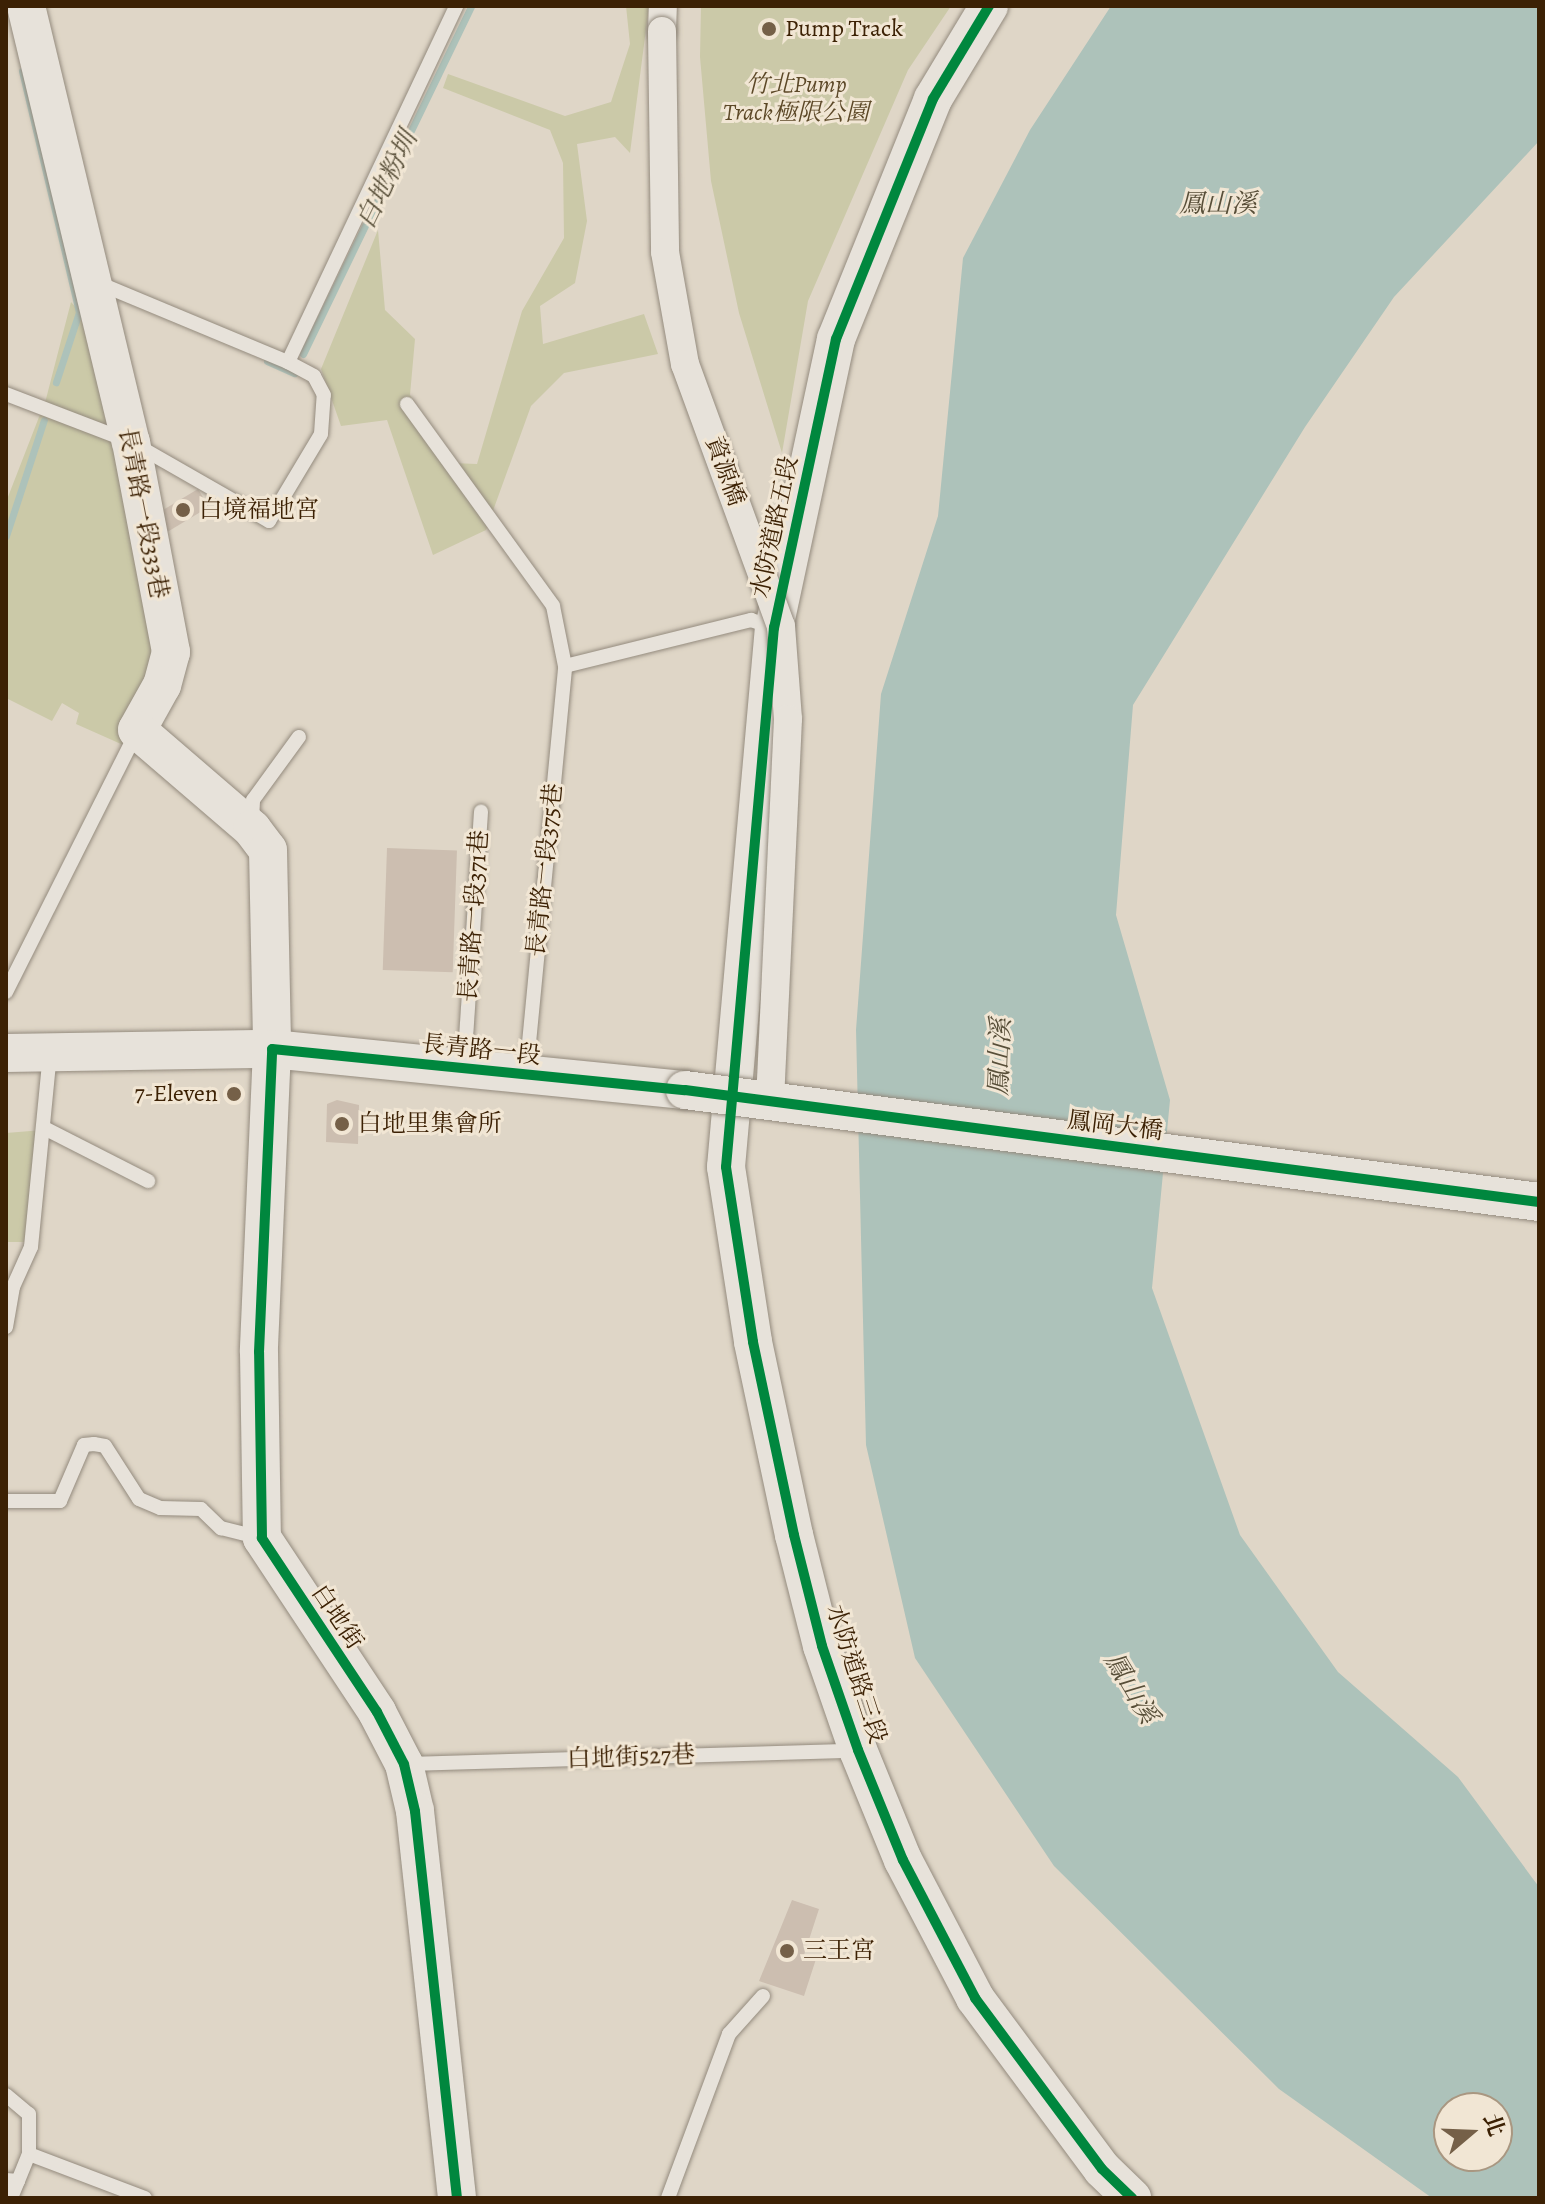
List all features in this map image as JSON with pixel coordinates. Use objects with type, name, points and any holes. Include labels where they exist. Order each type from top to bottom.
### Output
[{"type":"street","name":"水防道路五段","points":[[732,1091],[774,627],[836,339],[933,99],[989,6]]},
{"type":"street","name":"長青路一段333巷","points":[[21,12],[131,442],[171,652],[162,685],[137,730]]},
{"type":"street","name":"資源橋","points":[[662,18],[665,252],[685,364],[781,626],[788,719],[770,1102]]},
{"type":"street","points":[[137,730],[252,829],[268,850],[272,1049],[259,1352],[262,1538]]},
{"type":"street","name":"長青路一段","points":[[6,1053],[272,1049],[685,1090]]},
{"type":"street","name":"鳳岡大橋","points":[[685,1090],[1539,1202]]},
{"type":"street","name":"水防道路三段","points":[[732,1091],[726,1167],[753,1342],[801,1563],[858,1750],[903,1860],[975,1998],[1102,2169],[1132,2198]]},
{"type":"street","name":"白地街","points":[[262,1538],[377,1712],[404,1764],[415,1811],[457,2198]]},
{"type":"lane","points":[[288,362],[456,6]]},
{"type":"lane","points":[[6,394],[131,442],[269,521],[321,434],[324,395],[314,376],[288,362],[88,279]]},
{"type":"lane","name":"長青路一段375巷","points":[[407,404],[553,606],[565,666],[526,1074]]},
{"type":"lane","points":[[565,666],[751,620],[774,627]]},
{"type":"lane","name":"長青路一段333巷","points":[[6,992],[137,730]]},
{"type":"lane","points":[[252,829],[253,800],[299,737]]},
{"type":"lane","name":"長青路一段371巷","points":[[464,1068],[481,812]]},
{"type":"lane","points":[[6,1327],[13,1287],[31,1247],[50,1052]]},
{"type":"lane","points":[[44,1128],[148,1181]]},
{"type":"lane","points":[[6,1501],[60,1501],[84,1445],[94,1444],[105,1446],[139,1499],[160,1508],[201,1509],[221,1528],[262,1538]]},
{"type":"lane","name":"白地街527巷","points":[[404,1764],[858,1750]]},
{"type":"lane","points":[[668,2198],[729,2034],[763,1996]]},
{"type":"lane","points":[[6,2095],[29,2114],[29,2154],[12,2181],[11,2198]]},
{"type":"lane","points":[[29,2154],[145,2198]]},
{"type":"green space","points":[[626,6],[649,6],[630,153],[615,137],[577,144],[587,221],[575,283],[540,306],[543,344],[644,314],[658,354],[564,373],[531,406],[486,530],[433,555],[387,420],[341,426],[321,369],[378,230],[385,310],[415,339],[410,395],[452,463],[477,464],[522,311],[564,238],[563,163],[550,130],[443,88],[448,74],[565,116],[611,102],[630,44]]},
{"type":"green space","name":"竹北Pump Track極限公園","points":[[701,6],[951,6],[908,70],[808,301],[782,453],[739,313],[711,181],[700,57]]},
{"type":"green space","points":[[71,302],[88,321],[164,669],[130,748],[76,724],[79,713],[62,703],[52,721],[6,698],[6,502],[46,399]]},
{"type":"green space","points":[[43,1130],[32,1242],[6,1242],[6,1133]]},
{"type":"water","name":"鳳山溪","points":[[1111,6],[1539,6],[1539,141],[1394,297],[1305,427],[1133,705],[1116,915],[1170,1100],[1152,1288],[1240,1535],[1338,1672],[1458,1777],[1539,1887],[1539,2198],[1432,2198],[1279,2089],[1054,1866],[915,1658],[866,1445],[856,1030],[881,694],[938,516],[963,258],[1030,130]]},
{"type":"building","name":"白境福地宮","points":[[198,489],[209,507],[168,532],[157,514]]},
{"type":"building","points":[[387,848],[457,850],[453,972],[383,970]]},
{"type":"building","name":"白地里集會所","points":[[337,1100],[359,1105],[358,1144],[326,1142],[327,1104]]},
{"type":"building","name":"三王宮","points":[[792,1900],[819,1909],[804,1955],[816,1959],[804,1996],[759,1981]]},
{"type":"waterway","name":"白地粉圳","points":[[303,354],[471,6]]},
{"type":"waterway","name":"白地粉圳","points":[[22,71],[79,312],[56,382]]},
{"type":"waterway","name":"白地粉圳","points":[[267,361],[294,373]]},
{"type":"waterway","name":"白地粉圳","points":[[6,536],[44,420]]},
{"type":"cycle path","points":[[989,6],[933,99],[836,339],[774,627],[726,1167],[753,1342],[794,1535],[822,1646],[858,1750],[903,1860],[975,1998],[1102,2169],[1132,2198]]},
{"type":"cycle path","points":[[457,2198],[415,1811],[404,1764],[377,1712],[262,1538],[259,1352],[272,1049],[685,1090],[1539,1202]]},
{"type":"place","name":"Pump Track","points":[[769,29]]},
{"type":"place","name":"白境福地宮","points":[[183,510]]},
{"type":"place","name":"7-Eleven","points":[[234,1094]]},
{"type":"place","name":"白地里集會所","points":[[342,1124]]},
{"type":"place","name":"三王宮","points":[[787,1951]]}]
